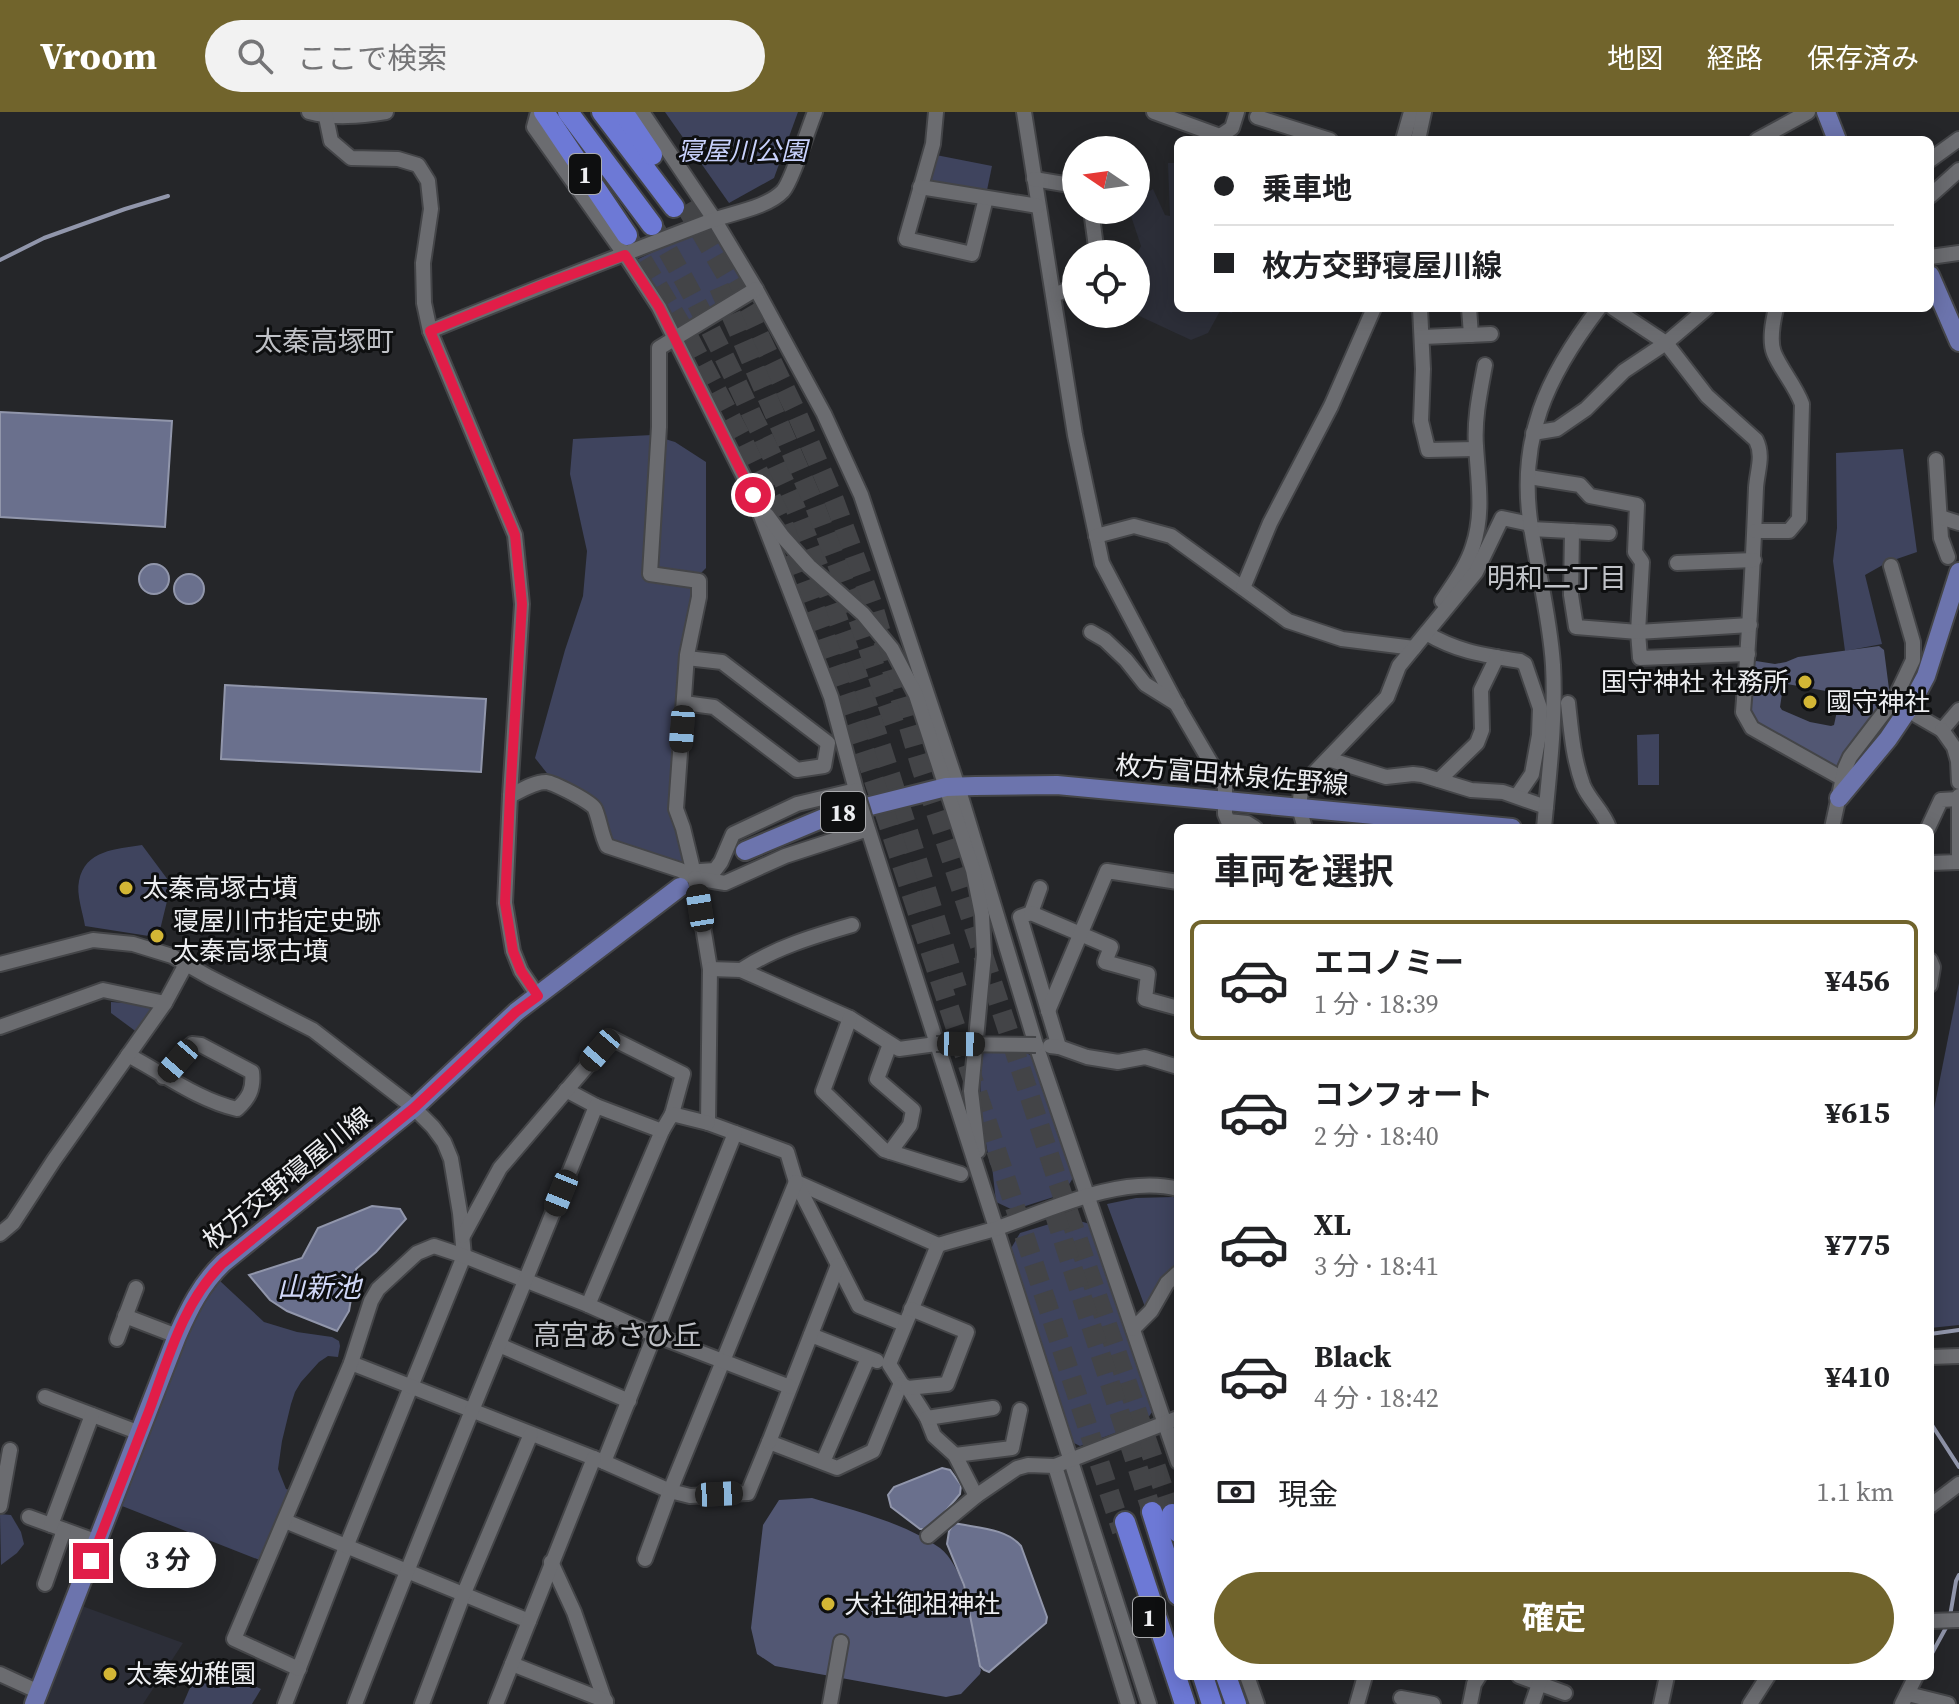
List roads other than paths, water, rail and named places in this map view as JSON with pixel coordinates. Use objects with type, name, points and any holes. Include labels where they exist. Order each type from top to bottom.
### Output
[{"type":"highway","name":"1","points":[[544,112],[626,245]]},
{"type":"highway","points":[[568,112],[652,225]]},
{"type":"highway","points":[[602,112],[680,206],[623,112]]},
{"type":"highway","points":[[1167,1519],[1174,1567]]},
{"type":"highway","name":"1","points":[[1174,1672],[1124,1526],[1177,1704]]},
{"type":"highway","name":"1","points":[[1177,1680],[1185,1704]]},
{"type":"highway","points":[[1204,1680],[1212,1704]]},
{"type":"highway","points":[[1227,1680],[1236,1704]]},
{"type":"main road","points":[[1826,112],[1835,136]]},
{"type":"main road","points":[[1934,284],[1959,342]]},
{"type":"main road","points":[[1841,788],[1888,739],[1926,676],[1953,612],[1953,564]]},
{"type":"main road","name":"枚方富田林泉佐野線","points":[[952,787],[1057,785],[1469,824]]},
{"type":"main road","name":"18","points":[[745,851],[826,817],[952,787]]},
{"type":"main road","name":"枚方交野寝屋川線","points":[[37,1698],[177,1336],[193,1300],[210,1276],[414,1108],[516,1012],[687,882]]},
{"type":"street","points":[[309,112],[326,117],[386,112]]},
{"type":"street","points":[[538,112],[534,127],[626,245],[659,307],[753,495],[831,697],[868,829],[1149,1704]]},
{"type":"street","points":[[642,112],[714,219],[756,289],[824,414],[861,495],[1036,1045],[1133,1329],[1172,1420],[1055,1466],[1028,1465],[1017,1468],[976,1496],[928,1536]]},
{"type":"street","points":[[430,331],[545,284],[626,245],[774,199],[785,189],[815,112]]},
{"type":"street","points":[[936,112],[933,144],[906,239],[972,254],[986,198]]},
{"type":"street","points":[[1024,112],[1075,435],[1102,563],[1177,705],[1225,787],[1228,821],[1249,824]]},
{"type":"street","points":[[1154,112],[1220,136],[1232,128],[1237,112]]},
{"type":"street","points":[[1404,136],[1411,112]]},
{"type":"street","points":[[1419,136],[1424,112]]},
{"type":"street","points":[[1764,136],[1808,112]]},
{"type":"street","points":[[326,117],[331,141],[351,158],[398,159],[418,165],[428,181],[431,209],[423,263],[424,303],[430,331],[515,535],[522,604],[505,903],[513,951],[521,971],[538,996]]},
{"type":"street","points":[[1257,117],[1317,136]]},
{"type":"street","points":[[1934,157],[1959,139]]},
{"type":"street","points":[[1934,192],[1959,170]]},
{"type":"street","points":[[1034,179],[1062,184]]},
{"type":"street","points":[[920,187],[1038,206]]},
{"type":"street","points":[[1934,256],[1959,253]]},
{"type":"street","points":[[708,1123],[710,969],[687,882],[683,828],[676,809],[687,658],[699,597],[699,581],[650,574],[659,427],[659,348],[756,289]]},
{"type":"street","points":[[1054,295],[1062,292]]},
{"type":"street","points":[[1243,588],[1270,523],[1331,406],[1372,312]]},
{"type":"street","points":[[1420,312],[1423,337],[1421,421],[1428,450],[1476,449]]},
{"type":"street","points":[[1469,312],[1471,335]]},
{"type":"street","points":[[1544,824],[1554,715],[1553,662],[1531,527],[1529,477],[1533,433],[1556,371],[1596,312]]},
{"type":"street","points":[[1619,312],[1666,343],[1707,396],[1756,440],[1760,448],[1743,712],[1752,728],[1841,788]]},
{"type":"street","points":[[1533,433],[1557,429],[1586,409],[1624,371],[1666,343],[1702,312]]},
{"type":"street","points":[[1755,531],[1789,531],[1799,519],[1802,404],[1772,351],[1775,312]]},
{"type":"street","points":[[1423,337],[1491,334]]},
{"type":"street","points":[[1427,631],[1435,612],[1463,569],[1479,525],[1476,421],[1485,365]]},
{"type":"street","points":[[1936,460],[1941,538],[1953,564]]},
{"type":"street","points":[[1529,477],[1580,485],[1590,496],[1637,505],[1635,552],[1642,562],[1638,632],[1640,658],[1748,654]]},
{"type":"street","points":[[753,495],[783,537],[809,566],[863,614],[892,649],[916,695],[952,787],[982,915],[984,955],[971,1091],[980,1176]]},
{"type":"street","points":[[1940,517],[1959,523]]},
{"type":"street","points":[[1304,824],[1299,808],[1301,791],[1313,774],[1387,697],[1399,666],[1476,572],[1502,518],[1531,527],[1609,533]]},
{"type":"street","points":[[1096,536],[1134,526],[1171,536],[1288,621],[1342,639],[1414,648]]},
{"type":"street","points":[[1572,531],[1571,595],[1576,627],[1638,632],[1750,625]]},
{"type":"street","points":[[1677,563],[1754,560]]},
{"type":"street","points":[[1833,824],[1850,757],[1899,700],[1913,660],[1913,642],[1891,566]]},
{"type":"street","points":[[1427,631],[1443,643],[1463,651],[1525,664],[1540,708],[1539,735],[1532,774],[1517,796]]},
{"type":"street","points":[[1091,632],[1105,640],[1126,660],[1145,684],[1177,705]]},
{"type":"street","points":[[1439,780],[1477,743],[1482,730],[1481,690],[1497,657]]},
{"type":"street","points":[[684,703],[714,707],[797,770],[824,766],[828,743],[722,662],[687,658]]},
{"type":"street","points":[[1568,703],[1576,758],[1584,787],[1608,824]]},
{"type":"street","points":[[1943,728],[1959,710]]},
{"type":"street","points":[[1916,715],[1943,728],[1959,742]]},
{"type":"street","points":[[1943,728],[1954,747],[1959,782]]},
{"type":"street","points":[[1328,759],[1386,777],[1422,775],[1471,790],[1503,792],[1546,807]]},
{"type":"street","points":[[510,796],[546,782],[588,801],[594,806],[607,846],[680,870],[687,882]]},
{"type":"street","points":[[687,882],[700,871],[715,870],[733,834],[797,804],[856,790]]},
{"type":"street","points":[[1930,824],[1941,800],[1959,798],[1959,862],[1934,863]]},
{"type":"street","points":[[687,882],[725,883],[785,856],[868,829]]},
{"type":"street","points":[[1048,1011],[1107,871],[1174,881]]},
{"type":"street","points":[[1031,913],[1040,888]]},
{"type":"street","points":[[1059,1047],[1020,917],[1031,913],[1111,947],[1105,962],[1148,974],[1145,999],[1174,1007]]},
{"type":"street","points":[[741,970],[755,960],[852,925]]},
{"type":"street","points":[[0,964],[93,940],[133,944],[172,956],[313,1030],[414,1108],[444,1142],[451,1159],[464,1256],[285,1704]]},
{"type":"street","points":[[0,1234],[13,1223],[165,1003],[186,964]]},
{"type":"street","points":[[710,969],[741,970],[850,1018],[899,1049],[936,1044],[1036,1045],[1059,1047],[1087,1057],[1118,1062],[1145,1057],[1174,1066]]},
{"type":"street","points":[[0,1027],[103,990],[165,1003]]},
{"type":"street","points":[[850,1018],[823,1091],[884,1150],[961,1174]]},
{"type":"street","points":[[463,1236],[500,1168],[611,1038],[683,1074],[672,1114],[588,1305]]},
{"type":"street","points":[[128,1055],[163,1077],[224,1106],[237,1109],[246,1101],[254,1084],[252,1072],[201,1045],[192,1044],[163,1077]]},
{"type":"street","points":[[890,1044],[877,1079],[913,1110],[910,1125],[890,1152]]},
{"type":"street","points":[[566,1090],[596,1106],[662,1131]]},
{"type":"street","points":[[355,1704],[406,1571],[596,1106]]},
{"type":"street","points":[[672,1114],[708,1123],[787,1152],[796,1182],[859,1306],[904,1324]]},
{"type":"street","points":[[496,1704],[551,1562],[629,1401],[735,1133]]},
{"type":"street","points":[[796,1182],[938,1245],[1088,1195],[1131,1187],[1174,1188]]},
{"type":"street","points":[[645,1559],[796,1182]]},
{"type":"street","points":[[889,1364],[938,1245]]},
{"type":"street","points":[[299,1669],[234,1639],[351,1363],[371,1301],[378,1289],[417,1253],[434,1246],[464,1256],[790,1387]]},
{"type":"street","points":[[351,1363],[670,1491],[690,1496],[748,1493],[838,1265]]},
{"type":"street","points":[[1133,1329],[1151,1311],[1174,1277]]},
{"type":"street","points":[[117,1339],[136,1288]]},
{"type":"street","points":[[904,1386],[947,1384],[967,1332],[911,1309]]},
{"type":"street","points":[[125,1316],[177,1336]]},
{"type":"street","points":[[811,1335],[889,1364],[927,1418],[934,1436],[955,1455],[976,1496]]},
{"type":"street","points":[[499,1345],[629,1401]]},
{"type":"street","points":[[1934,1357],[1959,1356]]},
{"type":"street","points":[[823,1462],[868,1358]]},
{"type":"street","points":[[769,1442],[837,1468],[873,1451],[904,1386]]},
{"type":"street","points":[[45,1397],[140,1433]]},
{"type":"street","points":[[927,1418],[993,1408]]},
{"type":"street","points":[[955,1455],[1012,1448],[1020,1410]]},
{"type":"street","points":[[45,1584],[58,1528],[92,1415]]},
{"type":"street","points":[[422,1704],[464,1593],[531,1434]]},
{"type":"street","points":[[0,1506],[3,1466],[10,1450]]},
{"type":"street","points":[[1055,1466],[1128,1704]]},
{"type":"street","points":[[1934,1503],[1959,1484]]},
{"type":"street","points":[[29,1517],[98,1542]]},
{"type":"street","points":[[285,1521],[529,1621]]},
{"type":"street","points":[[551,1562],[574,1612],[606,1702]]},
{"type":"street","points":[[1934,1624],[1959,1620]]},
{"type":"street","points":[[830,1704],[841,1642]]},
{"type":"street","points":[[512,1664],[606,1702]]},
{"type":"street","points":[[0,1674],[37,1698]]},
{"type":"street","points":[[1248,1680],[1257,1704]]},
{"type":"street","points":[[1357,1704],[1364,1680]]},
{"type":"street","points":[[1470,1704],[1476,1680]]},
{"type":"street","points":[[1532,1704],[1540,1680],[1565,1693]]},
{"type":"street","points":[[1661,1704],[1666,1680]]},
{"type":"street","points":[[1750,1704],[1765,1680]]},
{"type":"street","points":[[1914,1680],[1905,1699],[1948,1704]]},
{"type":"street","points":[[1401,1698],[1433,1704]]},
{"type":"water","points":[[0,412],[172,421],[165,527],[0,517]]},
{"type":"water","points":[[154,564],[165,568],[169,579],[165,590],[154,594],[143,590],[139,579],[143,568]]},
{"type":"water","points":[[189,574],[200,578],[204,589],[200,600],[189,604],[178,600],[174,589],[178,578]]},
{"type":"water","points":[[225,685],[486,699],[481,772],[221,759]]},
{"type":"water","name":"山新池","points":[[372,1206],[400,1209],[406,1219],[356,1269],[349,1311],[337,1331],[287,1311],[270,1300],[249,1275],[302,1258],[318,1228]]},
{"type":"water","points":[[942,1468],[950,1470],[961,1485],[960,1494],[938,1520],[926,1529],[920,1529],[891,1507],[888,1495],[894,1487]]},
{"type":"water","points":[[954,1523],[999,1532],[1021,1546],[1047,1617],[1046,1623],[989,1672],[980,1666],[964,1585],[947,1544]]},
{"type":"waterway","points":[[0,260],[44,238],[168,196]]},
{"type":"waterway","points":[[1934,1333],[1959,1330]]},
{"type":"waterway","points":[[1934,1428],[1959,1467]]},
{"type":"waterway","points":[[1950,1616],[1959,1575]]},
{"type":"waterway","points":[[1934,1650],[1948,1624]]},
{"type":"tunnel","points":[[685,205],[748,312],[834,500],[873,606],[921,767],[1172,1514]]},
{"type":"tunnel","points":[[653,225],[716,341],[799,517],[863,692],[957,988]]},
{"type":"tunnel","points":[[627,235],[690,340],[781,518],[858,732],[1122,1531]]},
{"type":"tunnel","points":[[719,287],[815,506],[896,729]]},
{"type":"tunnel","points":[[1054,1212],[1152,1512]]},
{"type":"place","name":"国守神社 社務所","points":[[1805,682]]},
{"type":"place","name":"國守神社","points":[[1810,702]]},
{"type":"place","name":"太秦高塚古墳","points":[[126,888]]},
{"type":"place","name":"寝屋川市指定史跡 太秦高塚古墳","points":[[157,936]]},
{"type":"place","name":"大社御祖神社","points":[[828,1604]]},
{"type":"place","name":"太秦幼稚園","points":[[110,1674]]},
{"type":"district","name":"太秦高塚町","points":[[324,341]]},
{"type":"district","name":"明和二丁目","points":[[1557,578]]},
{"type":"district","name":"高宮あさひ丘","points":[[617,1335]]},
{"type":"park label","name":"寝屋川公園","points":[[742,151]]}]
